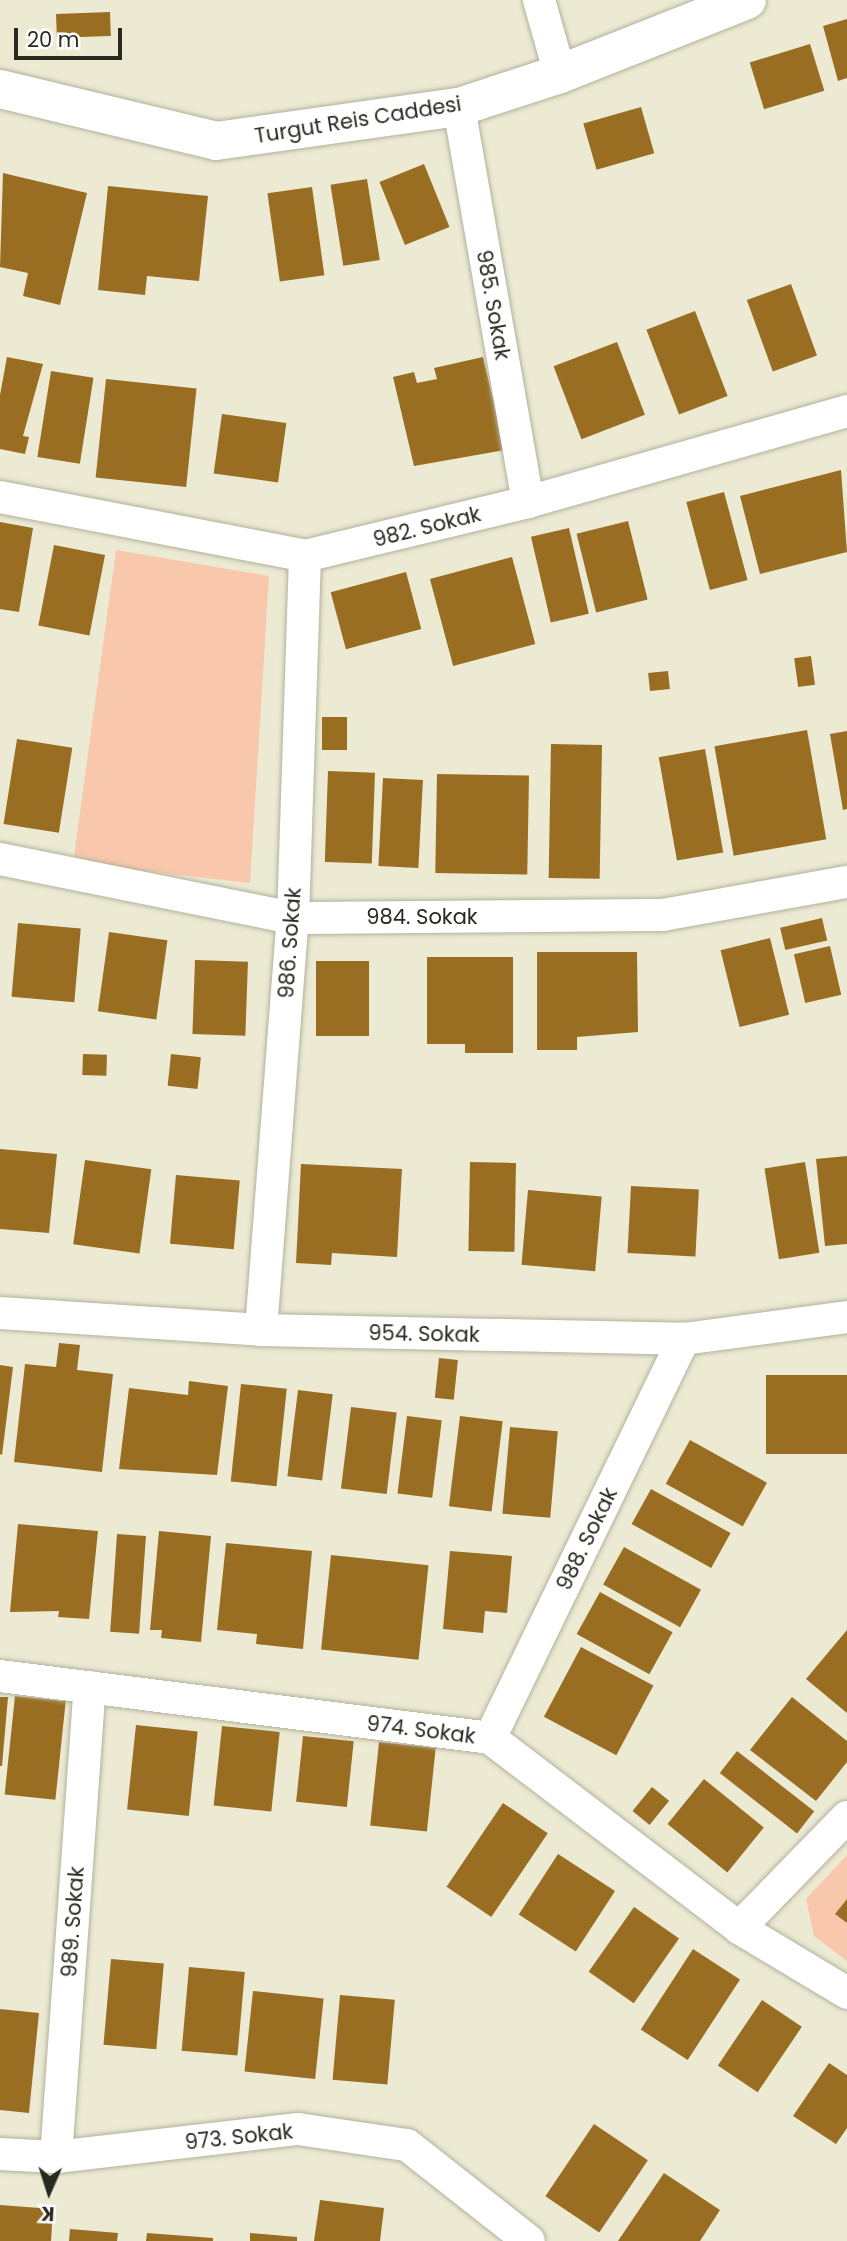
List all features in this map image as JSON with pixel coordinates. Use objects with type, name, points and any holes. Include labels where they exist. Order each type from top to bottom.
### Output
[{"type":"main road","name":"Turgut Reis Caddesi","points":[[0,89],[216,141],[459,107],[560,74],[747,0]]},
{"type":"street","points":[[539,0],[560,74]]},
{"type":"street","name":"985. Sokak","points":[[459,107],[528,502]]},
{"type":"street","name":"982. Sokak","points":[[0,497],[305,556],[528,502],[847,411]]},
{"type":"street","name":"986. Sokak","points":[[261,1330],[293,918],[305,556]]},
{"type":"street","name":"984. Sokak","points":[[0,859],[293,918],[663,915],[847,882]]},
{"type":"street","name":"954. Sokak","points":[[0,1313],[261,1330],[684,1339],[847,1317]]},
{"type":"street","name":"988. Sokak","points":[[490,1738],[684,1339]]},
{"type":"street","name":"974. Sokak","points":[[0,1676],[490,1738],[739,1928],[847,1993]]},
{"type":"street","name":"989. Sokak","points":[[55,2157],[90,1687]]},
{"type":"street","points":[[739,1928],[847,1817]]},
{"type":"street","name":"973. Sokak","points":[[0,2154],[55,2157],[298,2129],[407,2145],[529,2241]]},
{"type":"shaded area","points":[[116,550],[269,576],[250,883],[73,863]]},
{"type":"shaded area","points":[[847,1855],[847,1961],[814,1936],[806,1899]]},
{"type":"building","points":[[110,12],[111,36],[57,38],[56,14]]},
{"type":"building","points":[[847,19],[847,78],[838,81],[823,26]]},
{"type":"building","points":[[810,44],[824,91],[764,109],[750,62]]},
{"type":"building","points":[[641,107],[654,153],[597,170],[583,124]]},
{"type":"building","points":[[424,164],[449,227],[405,245],[379,182]]},
{"type":"building","points":[[3,173],[87,193],[60,305],[23,296],[28,273],[0,267]]},
{"type":"building","points":[[367,179],[380,260],[343,266],[330,185]]},
{"type":"building","points":[[108,186],[208,196],[199,281],[147,276],[145,295],[98,290]]},
{"type":"building","points":[[312,187],[324,275],[280,281],[267,193]]},
{"type":"building","points":[[791,284],[817,355],[773,371],[747,300]]},
{"type":"building","points":[[695,311],[728,396],[679,415],[646,330]]},
{"type":"building","points":[[617,342],[645,415],[581,439],[554,366]]},
{"type":"building","points":[[7,357],[43,364],[23,436],[29,437],[25,454],[0,449],[0,395]]},
{"type":"building","points":[[483,357],[505,450],[414,466],[393,377],[414,372],[417,383],[437,379],[434,368]]},
{"type":"building","points":[[51,371],[93,378],[80,464],[37,457]]},
{"type":"building","points":[[106,379],[197,389],[186,487],[96,477]]},
{"type":"building","points":[[222,414],[286,423],[278,482],[214,473]]},
{"type":"building","points":[[841,470],[847,552],[760,574],[740,496]]},
{"type":"building","points":[[724,492],[748,580],[710,590],[686,502]]},
{"type":"building","points":[[628,521],[648,600],[596,612],[577,534]]},
{"type":"building","points":[[0,522],[33,528],[19,612],[0,609]]},
{"type":"building","points":[[569,528],[589,614],[551,623],[531,537]]},
{"type":"building","points":[[54,545],[105,555],[89,635],[38,625]]},
{"type":"building","points":[[512,557],[535,644],[453,666],[430,579]]},
{"type":"building","points":[[406,572],[421,629],[346,649],[331,592]]},
{"type":"building","points":[[811,656],[815,685],[798,687],[794,658]]},
{"type":"building","points":[[668,671],[670,689],[650,691],[648,673]]},
{"type":"building","points":[[322,717],[347,717],[347,750],[322,750]]},
{"type":"building","points":[[807,730],[826,839],[734,856],[714,746]]},
{"type":"building","points":[[847,731],[847,809],[843,810],[830,734]]},
{"type":"building","points":[[17,739],[72,748],[59,833],[4,824]]},
{"type":"building","points":[[551,744],[602,745],[600,879],[549,878]]},
{"type":"building","points":[[705,749],[723,852],[677,861],[659,757]]},
{"type":"building","points":[[328,771],[375,773],[372,864],[325,862]]},
{"type":"building","points":[[437,774],[529,776],[527,875],[435,873]]},
{"type":"building","points":[[383,778],[423,780],[418,868],[378,866]]},
{"type":"building","points":[[822,918],[827,940],[785,950],[780,928]]},
{"type":"building","points":[[18,923],[81,928],[74,1002],[12,997]]},
{"type":"building","points":[[109,932],[167,940],[156,1019],[98,1011]]},
{"type":"building","points":[[770,938],[789,1015],[740,1027],[721,950]]},
{"type":"building","points":[[830,946],[841,995],[805,1003],[794,954]]},
{"type":"building","points":[[537,952],[637,952],[638,1032],[577,1037],[577,1050],[537,1050]]},
{"type":"building","points":[[427,957],[513,957],[513,1053],[465,1053],[465,1044],[427,1044]]},
{"type":"building","points":[[195,960],[248,962],[245,1036],[192,1034]]},
{"type":"building","points":[[316,961],[369,961],[369,1036],[316,1036]]},
{"type":"building","points":[[83,1054],[107,1055],[106,1076],[82,1075]]},
{"type":"building","points":[[171,1054],[201,1057],[197,1089],[168,1086]]},
{"type":"building","points":[[0,1149],[57,1154],[49,1233],[0,1229]]},
{"type":"building","points":[[847,1156],[847,1244],[825,1246],[816,1159]]},
{"type":"building","points":[[85,1160],[151,1169],[140,1253],[73,1244]]},
{"type":"building","points":[[470,1162],[516,1163],[514,1252],[468,1251]]},
{"type":"building","points":[[805,1162],[819,1253],[779,1259],[765,1168]]},
{"type":"building","points":[[301,1164],[402,1169],[397,1257],[332,1253],[331,1265],[296,1263]]},
{"type":"building","points":[[176,1175],[240,1181],[234,1249],[170,1244]]},
{"type":"building","points":[[631,1186],[699,1190],[695,1256],[627,1253]]},
{"type":"building","points":[[528,1190],[602,1196],[595,1271],[521,1265]]},
{"type":"building","points":[[59,1343],[80,1345],[77,1370],[113,1374],[102,1472],[14,1462],[25,1364],[56,1367]]},
{"type":"building","points":[[439,1358],[458,1360],[454,1400],[435,1398]]},
{"type":"building","points":[[0,1365],[13,1367],[2,1455],[0,1454]]},
{"type":"building","points":[[766,1375],[847,1375],[847,1454],[766,1454]]},
{"type":"building","points":[[189,1381],[228,1386],[217,1475],[119,1469],[129,1388],[188,1395]]},
{"type":"building","points":[[241,1384],[287,1389],[277,1486],[231,1481]]},
{"type":"building","points":[[298,1390],[333,1394],[322,1481],[287,1476]]},
{"type":"building","points":[[351,1407],[397,1413],[387,1494],[341,1488]]},
{"type":"building","points":[[407,1416],[442,1420],[432,1498],[397,1493]]},
{"type":"building","points":[[460,1416],[503,1421],[492,1512],[449,1506]]},
{"type":"building","points":[[510,1427],[558,1431],[550,1518],[502,1514]]},
{"type":"building","points":[[690,1440],[767,1483],[743,1526],[666,1484]]},
{"type":"building","points":[[651,1489],[731,1533],[711,1568],[632,1524]]},
{"type":"building","points":[[18,1524],[98,1531],[89,1619],[58,1617],[59,1611],[10,1612]]},
{"type":"building","points":[[159,1531],[211,1536],[201,1642],[161,1638],[162,1630],[150,1630]]},
{"type":"building","points":[[117,1534],[146,1536],[139,1634],[110,1632]]},
{"type":"building","points":[[226,1543],[312,1551],[303,1649],[256,1644],[257,1634],[217,1630]]},
{"type":"building","points":[[624,1547],[701,1590],[680,1627],[603,1585]]},
{"type":"building","points":[[450,1551],[512,1556],[507,1613],[485,1611],[483,1633],[443,1629]]},
{"type":"building","points":[[331,1555],[428,1565],[419,1660],[321,1649]]},
{"type":"building","points":[[600,1592],[673,1632],[649,1674],[577,1634]]},
{"type":"building","points":[[847,1630],[847,1713],[806,1679]]},
{"type":"building","points":[[581,1647],[653,1685],[616,1755],[544,1717]]},
{"type":"building","points":[[15,1696],[66,1701],[55,1800],[5,1794]]},
{"type":"building","points":[[0,1697],[8,1697],[2,1766],[0,1766]]},
{"type":"building","points":[[792,1697],[847,1741],[847,1762],[816,1801],[750,1750]]},
{"type":"building","points":[[136,1725],[198,1731],[189,1816],[127,1810]]},
{"type":"building","points":[[222,1726],[280,1732],[271,1812],[214,1806]]},
{"type":"building","points":[[303,1736],[354,1741],[347,1807],[296,1802]]},
{"type":"building","points":[[379,1742],[436,1748],[427,1831],[370,1826]]},
{"type":"building","points":[[737,1751],[814,1811],[797,1833],[720,1773]]},
{"type":"building","points":[[704,1779],[764,1827],[727,1873],[667,1824]]},
{"type":"building","points":[[652,1787],[669,1801],[650,1825],[632,1811]]},
{"type":"building","points":[[503,1803],[548,1833],[491,1917],[447,1887]]},
{"type":"building","points":[[558,1854],[615,1891],[576,1951],[519,1914]]},
{"type":"building","points":[[847,1899],[847,1923],[835,1914]]},
{"type":"building","points":[[634,1907],[679,1939],[634,2003],[589,1972]]},
{"type":"building","points":[[693,1949],[740,1979],[688,2060],[641,2030]]},
{"type":"building","points":[[111,1959],[164,1964],[156,2049],[104,2045]]},
{"type":"building","points":[[189,1967],[245,1972],[237,2056],[182,2051]]},
{"type":"building","points":[[253,1991],[324,1998],[315,2079],[245,2072]]},
{"type":"building","points":[[340,1995],[395,2000],[387,2084],[333,2080]]},
{"type":"building","points":[[762,2000],[802,2027],[758,2092],[718,2065]]},
{"type":"building","points":[[0,2009],[39,2013],[29,2113],[0,2110]]},
{"type":"building","points":[[829,2063],[847,2075],[847,2128],[836,2144],[793,2116]]},
{"type":"building","points":[[594,2124],[648,2160],[599,2232],[545,2196]]},
{"type":"building","points":[[664,2173],[720,2210],[700,2241],[618,2241]]},
{"type":"building","points":[[320,2200],[384,2208],[380,2241],[314,2241]]},
{"type":"building","points":[[0,2205],[53,2209],[51,2241],[0,2241]]},
{"type":"building","points":[[70,2229],[118,2233],[117,2241],[69,2241]]},
{"type":"building","points":[[147,2233],[213,2238],[213,2241],[146,2241]]},
{"type":"building","points":[[250,2233],[297,2237],[297,2241],[250,2241]]}]
